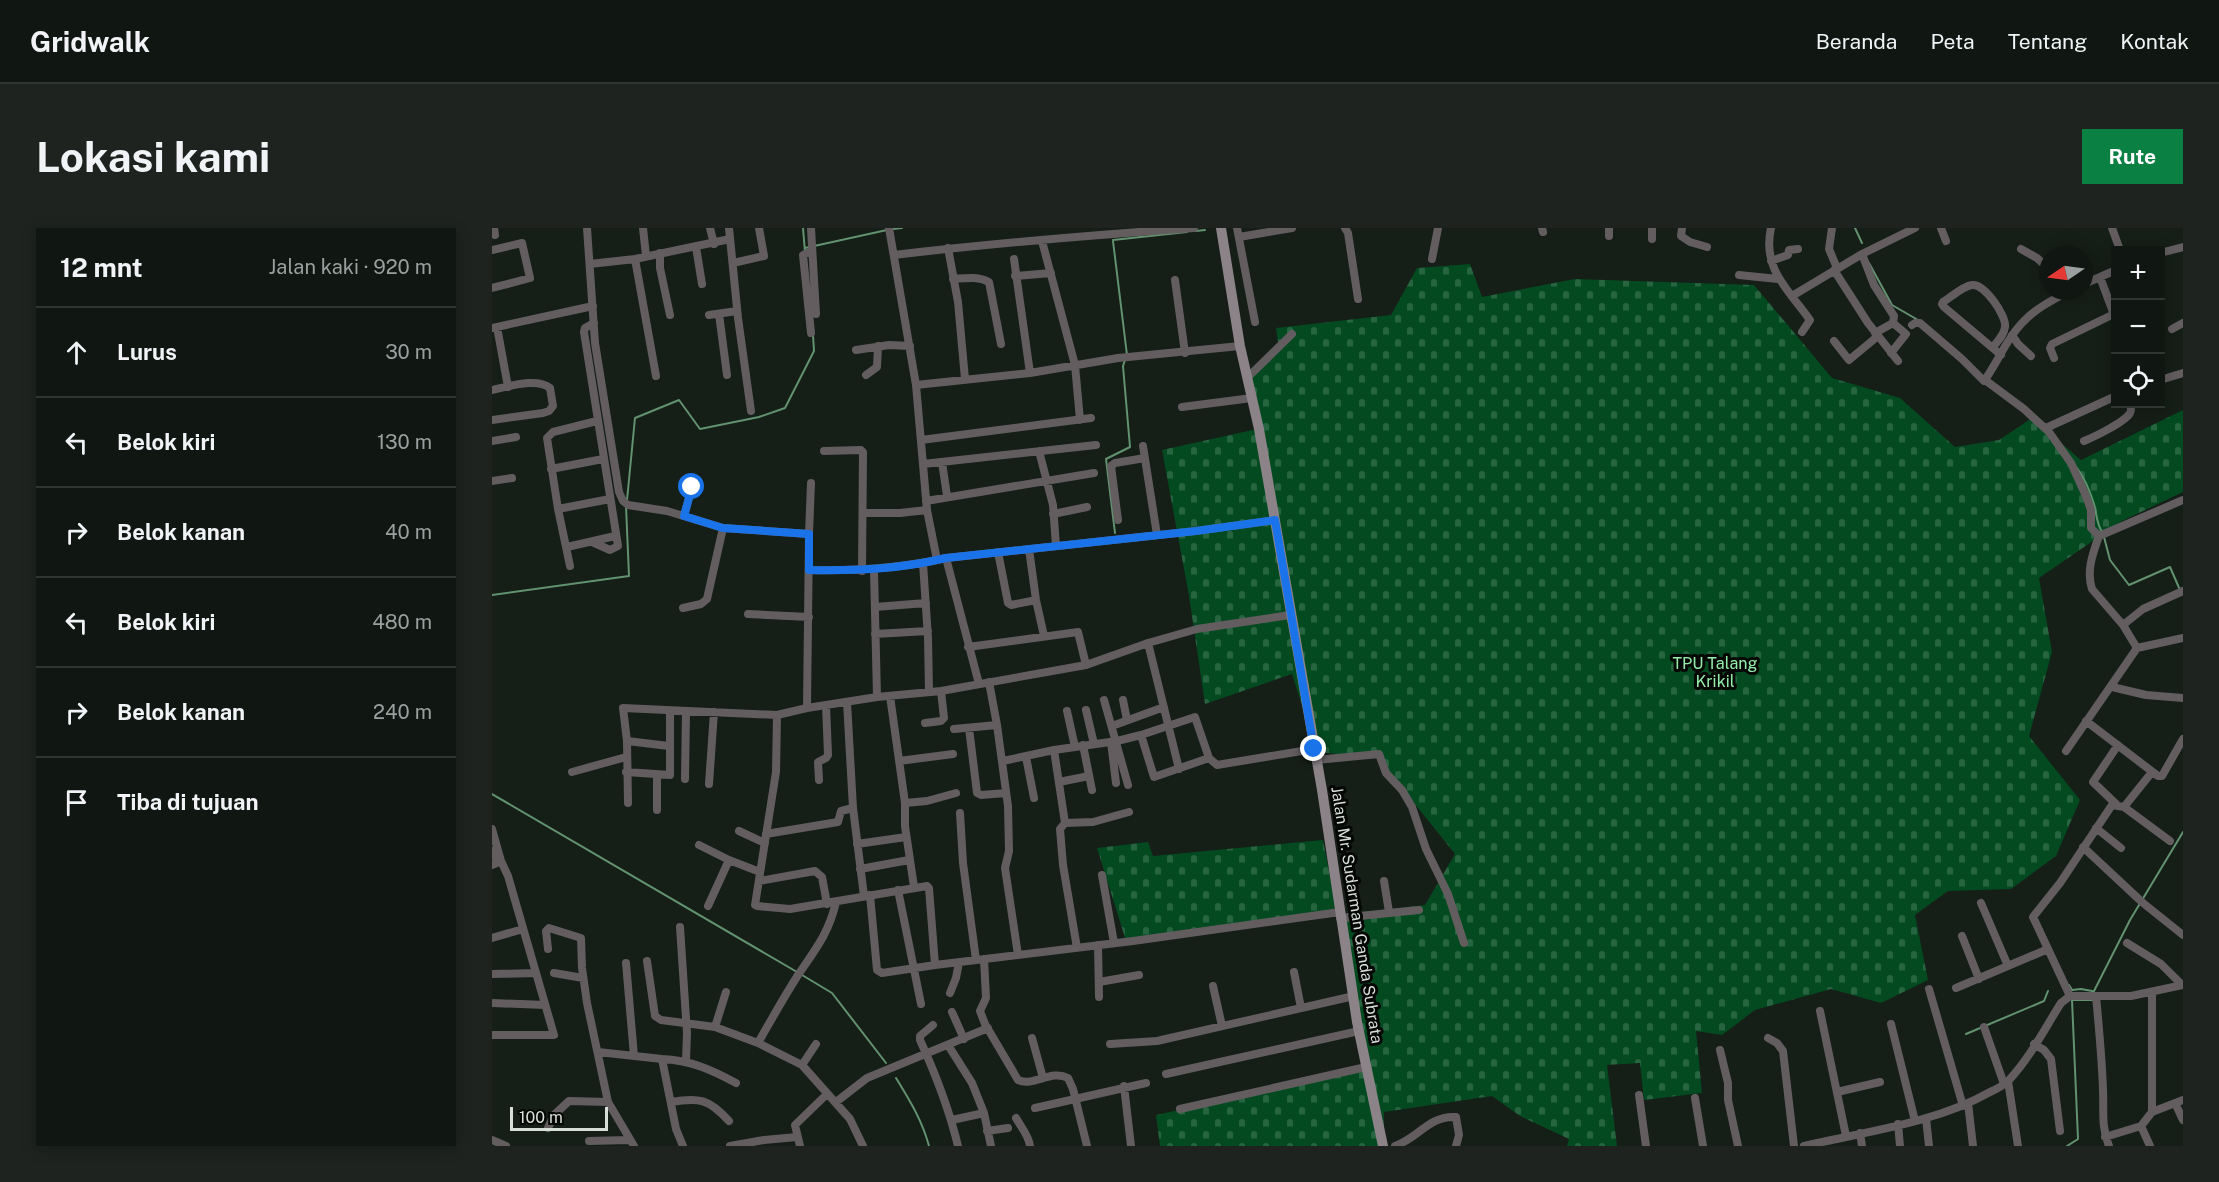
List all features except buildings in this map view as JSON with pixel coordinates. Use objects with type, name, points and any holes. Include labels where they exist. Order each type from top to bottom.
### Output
[{"type":"street","points":[[587,228],[594,323],[609,437],[619,492],[626,503],[664,510],[723,528],[809,534]]},
{"type":"street","points":[[643,228],[646,256]]},
{"type":"street","points":[[710,228],[714,244]]},
{"type":"street","points":[[729,228],[737,311],[751,411]]},
{"type":"street","points":[[733,263],[764,256],[759,228]]},
{"type":"street","points":[[811,228],[809,250],[811,333]]},
{"type":"street","points":[[894,255],[1114,233],[1194,228]]},
{"type":"street","name":"Jalan Mr. Sudarman Ganda Subrata","points":[[1221,228],[1240,346],[1259,429],[1275,520],[1359,1031],[1383,1146]]},
{"type":"street","points":[[1255,322],[1238,232],[1292,228]]},
{"type":"street","points":[[1345,228],[1348,233],[1358,299]]},
{"type":"street","points":[[1432,259],[1438,228]]},
{"type":"street","points":[[1652,228],[1652,239]]},
{"type":"street","points":[[1682,228],[1681,236],[1690,242],[1707,247]]},
{"type":"street","points":[[1771,228],[1768,246],[1778,279],[1810,320],[1802,332]]},
{"type":"street","points":[[1832,228],[1829,249],[1836,269],[1877,334],[1898,362]]},
{"type":"street","points":[[1792,296],[1862,254],[1914,228]]},
{"type":"street","points":[[1941,228],[1946,241]]},
{"type":"street","points":[[2112,228],[2119,246]]},
{"type":"street","points":[[889,230],[916,385],[927,510],[937,560]]},
{"type":"street","points":[[590,264],[635,259],[730,239]]},
{"type":"street","points":[[1042,241],[1075,365],[1080,420]]},
{"type":"street","points":[[492,250],[522,243],[530,278],[492,288]]},
{"type":"street","points":[[696,247],[702,284]]},
{"type":"street","points":[[948,248],[958,302],[965,379]]},
{"type":"street","points":[[2165,252],[2183,248]]},
{"type":"street","points":[[1771,261],[1788,255],[1789,250],[1798,249]]},
{"type":"street","points":[[2021,249],[2039,260]]},
{"type":"street","points":[[809,250],[816,314]]},
{"type":"street","points":[[660,253],[660,268],[670,315]]},
{"type":"street","points":[[1834,341],[1850,360],[1877,334],[1893,323],[1894,316],[1874,285],[1862,254]]},
{"type":"street","points":[[635,259],[656,376]]},
{"type":"street","points":[[1014,259],[1030,373]]},
{"type":"street","points":[[2093,280],[2111,272]]},
{"type":"street","points":[[1015,276],[1051,273]]},
{"type":"street","points":[[1739,275],[1778,279]]},
{"type":"street","points":[[953,279],[971,277],[989,282],[1001,344]]},
{"type":"street","points":[[2100,277],[2111,306]]},
{"type":"street","points":[[1175,280],[1185,353]]},
{"type":"street","points":[[1993,347],[2004,331],[2006,323],[1985,291],[1977,285],[1969,286],[1942,303],[2001,355]]},
{"type":"street","points":[[1912,326],[1920,323],[1984,381],[2023,321],[2053,300]]},
{"type":"street","points":[[508,387],[494,327],[593,306]]},
{"type":"street","points":[[709,315],[737,311]]},
{"type":"street","points":[[719,314],[727,375]]},
{"type":"street","points":[[2054,358],[2050,348],[2052,344],[2111,319]]},
{"type":"street","points":[[592,542],[601,547],[614,549],[618,546],[584,332],[585,328],[594,323]]},
{"type":"street","points":[[1891,353],[1906,334],[1893,323]]},
{"type":"street","points":[[2172,329],[2183,323]]},
{"type":"street","points":[[1247,378],[1292,334]]},
{"type":"street","points":[[2012,335],[2031,356]]},
{"type":"street","points":[[856,350],[897,344],[910,346]]},
{"type":"street","points":[[866,375],[877,367],[878,346]]},
{"type":"street","points":[[916,385],[1030,373],[1118,358],[1240,346]]},
{"type":"street","points":[[2165,378],[2183,373]]},
{"type":"street","points":[[1987,377],[2048,426],[2077,475],[2089,504],[2091,528],[2102,535]]},
{"type":"street","points":[[492,390],[534,383],[547,385],[551,393],[551,409],[543,413],[492,420]]},
{"type":"street","points":[[1182,407],[1252,398]]},
{"type":"street","points":[[2048,426],[2111,398]]},
{"type":"street","points":[[2084,441],[2108,430],[2129,414],[2131,408]]},
{"type":"street","points":[[921,440],[1091,418]]},
{"type":"street","points":[[570,566],[551,469],[548,435],[597,421]]},
{"type":"street","points":[[492,441],[516,437]]},
{"type":"street","points":[[922,464],[1096,445]]},
{"type":"street","points":[[1143,446],[1157,535]]},
{"type":"street","points":[[824,451],[842,449],[862,452],[862,570]]},
{"type":"street","points":[[1039,452],[1053,514],[1056,546]]},
{"type":"street","points":[[551,469],[603,459]]},
{"type":"street","points":[[1118,520],[1111,466],[1115,463],[1144,459]]},
{"type":"street","points":[[942,462],[946,496]]},
{"type":"street","points":[[926,501],[1094,473]]},
{"type":"street","points":[[492,481],[512,478]]},
{"type":"street","points":[[807,708],[809,534],[812,483]]},
{"type":"street","points":[[684,516],[692,487]]},
{"type":"street","points":[[558,509],[610,499]]},
{"type":"street","points":[[2137,648],[2123,625],[2092,589],[2089,570],[2102,535],[2183,500]]},
{"type":"street","points":[[1053,514],[1087,507]]},
{"type":"street","points":[[863,513],[927,510]]},
{"type":"street","points":[[809,570],[874,570],[946,558],[1275,520]]},
{"type":"street","points":[[683,608],[701,604],[707,599],[723,528]]},
{"type":"street","points":[[567,547],[615,536]]},
{"type":"street","points":[[1029,549],[1044,636]]},
{"type":"street","points":[[998,552],[1008,603],[1011,605],[1036,600]]},
{"type":"street","points":[[946,558],[979,684]]},
{"type":"street","points":[[923,563],[928,631],[929,693]]},
{"type":"street","points":[[874,570],[877,697]]},
{"type":"street","points":[[2123,625],[2143,609],[2183,591]]},
{"type":"street","points":[[875,607],[926,603]]},
{"type":"street","points":[[748,614],[809,617]]},
{"type":"street","points":[[628,803],[627,741],[623,708],[777,715],[877,697],[929,693],[1086,665],[1148,642],[1197,629],[1290,615]]},
{"type":"street","points":[[875,634],[928,631]]},
{"type":"street","points":[[968,647],[1078,632],[1086,665]]},
{"type":"street","points":[[2066,751],[2137,648],[2183,638]]},
{"type":"street","points":[[1148,642],[1179,769]]},
{"type":"street","points":[[988,682],[1003,761],[1009,851],[1005,868],[1018,955]]},
{"type":"street","points":[[2112,687],[2145,695],[2183,698]]},
{"type":"street","points":[[925,723],[937,722],[944,718],[941,691]]},
{"type":"street","points":[[890,696],[914,887]]},
{"type":"street","points":[[1104,700],[1112,726],[1116,783]]},
{"type":"street","points":[[1123,700],[1127,720]]},
{"type":"street","points":[[847,702],[853,808],[860,869],[867,895],[877,970],[882,973],[1340,915],[1419,910]]},
{"type":"street","points":[[819,780],[818,762],[828,755],[826,705]]},
{"type":"street","points":[[1112,726],[1164,708]]},
{"type":"street","points":[[1086,710],[1094,744]]},
{"type":"street","points":[[627,772],[669,776],[671,774],[670,711]]},
{"type":"street","points":[[685,778],[686,711]]},
{"type":"street","points":[[1067,711],[1092,790]]},
{"type":"street","points":[[710,784],[714,712]]},
{"type":"street","points":[[777,715],[776,772],[755,903],[757,906],[786,910],[927,886],[935,965]]},
{"type":"street","points":[[1003,761],[1054,750],[1114,742],[1196,717],[1209,758],[1217,765],[1315,754],[1379,754],[1386,773],[1402,790],[1412,807],[1426,849],[1448,894],[1464,943]]},
{"type":"street","points":[[2086,721],[2158,776],[2162,776],[2183,739]]},
{"type":"street","points":[[954,729],[997,725]]},
{"type":"street","points":[[969,728],[977,793],[981,795],[1006,793]]},
{"type":"street","points":[[1141,735],[1154,777],[1209,758]]},
{"type":"street","points":[[627,741],[669,746]]},
{"type":"street","points":[[1114,742],[1128,785]]},
{"type":"street","points":[[2118,745],[2093,782],[2120,806],[2170,841]]},
{"type":"street","points":[[1054,750],[1065,823]]},
{"type":"street","points":[[899,761],[952,754]]},
{"type":"street","points":[[572,772],[627,757]]},
{"type":"street","points":[[1026,757],[1034,798]]},
{"type":"street","points":[[2070,996],[2033,917],[2060,883],[2110,807],[2120,806],[2152,772]]},
{"type":"street","points":[[657,775],[657,810]]},
{"type":"street","points":[[1059,782],[1089,776]]},
{"type":"street","points":[[905,803],[927,801],[956,794]]},
{"type":"street","points":[[739,831],[766,839],[838,822],[841,811],[853,808]]},
{"type":"street","points":[[1077,948],[1060,827],[1065,823],[1093,822],[1129,812]]},
{"type":"street","points":[[960,813],[963,863],[987,998],[980,1011],[1018,1080],[1025,1082],[1056,1075],[1068,1078],[1087,1146]]},
{"type":"street","points":[[2096,828],[2121,848]]},
{"type":"street","points":[[492,829],[497,863]]},
{"type":"street","points":[[857,844],[906,837]]},
{"type":"street","points":[[699,845],[760,872]]},
{"type":"street","points":[[2083,847],[2183,935]]},
{"type":"street","points":[[492,851],[523,929],[554,1035],[492,1035]]},
{"type":"street","points":[[708,906],[729,860]]},
{"type":"street","points":[[860,869],[909,860]]},
{"type":"street","points":[[758,1043],[800,973],[816,952],[832,921],[832,903],[822,877],[815,871],[759,881]]},
{"type":"street","points":[[1101,874],[1114,944]]},
{"type":"street","points":[[1384,881],[1389,912]]},
{"type":"street","points":[[898,890],[921,1004]]},
{"type":"street","points":[[1981,903],[2008,966]]},
{"type":"street","points":[[680,927],[686,1061]]},
{"type":"street","points":[[548,949],[548,928],[580,936],[583,978],[608,1102],[632,1143]]},
{"type":"street","points":[[492,938],[523,929]]},
{"type":"street","points":[[1962,936],[1979,979]]},
{"type":"street","points":[[2127,944],[2161,964],[2182,985]]},
{"type":"street","points":[[1098,945],[1099,998]]},
{"type":"street","points":[[1956,988],[2048,948]]},
{"type":"street","points":[[647,961],[655,1016],[661,1020],[715,1027],[758,1043],[802,1065],[850,1119],[863,1146]]},
{"type":"street","points":[[950,993],[959,962]]},
{"type":"street","points":[[626,963],[634,1056]]},
{"type":"street","points":[[1294,972],[1301,1008]]},
{"type":"street","points":[[492,974],[536,973]]},
{"type":"street","points":[[554,973],[583,978]]},
{"type":"street","points":[[1100,982],[1139,975]]},
{"type":"street","points":[[1804,1146],[1926,1118],[1966,1105],[2006,1083],[2061,1004],[2070,996],[2131,996],[2182,985]]},
{"type":"street","points":[[1213,986],[1222,1026]]},
{"type":"street","points":[[1929,988],[1966,1105],[1974,1146]]},
{"type":"street","points":[[715,1027],[726,992]]},
{"type":"street","points":[[2152,992],[2152,1112]]},
{"type":"street","points":[[1110,1044],[1157,1041],[1354,996]]},
{"type":"street","points":[[2095,996],[2103,1088],[2102,1117],[2109,1146]]},
{"type":"street","points":[[492,1003],[545,1005]]},
{"type":"street","points":[[1820,1011],[1846,1136]]},
{"type":"street","points":[[952,1012],[964,1038]]},
{"type":"street","points":[[1891,1024],[1915,1121]]},
{"type":"street","points":[[933,1025],[920,1036],[936,1073],[958,1146]]},
{"type":"street","points":[[1984,1027],[2006,1083],[2018,1146]]},
{"type":"street","points":[[836,1102],[861,1081],[988,1028]]},
{"type":"street","points":[[1166,1074],[1359,1031]]},
{"type":"street","points":[[1032,1038],[1043,1078]]},
{"type":"street","points":[[1768,1038],[1784,1051],[1794,1146]]},
{"type":"street","points":[[802,1065],[816,1044]]},
{"type":"street","points":[[2034,1044],[2044,1050],[2050,1059],[2060,1131]]},
{"type":"street","points":[[948,1045],[972,1083],[984,1113],[991,1146]]},
{"type":"street","points":[[1720,1050],[1738,1146]]},
{"type":"street","points":[[598,1052],[686,1061],[708,1068],[736,1083]]},
{"type":"street","points":[[662,1059],[676,1130],[682,1146]]},
{"type":"street","points":[[1180,1108],[1366,1066]]},
{"type":"street","points":[[1837,1092],[1880,1082]]},
{"type":"street","points":[[1035,1108],[1124,1086],[1146,1083]]},
{"type":"street","points":[[1124,1086],[1131,1146]]},
{"type":"street","points":[[800,1146],[795,1125],[827,1094]]},
{"type":"street","points":[[1639,1095],[1646,1146]]},
{"type":"street","points":[[1695,1098],[1703,1146]]},
{"type":"street","points":[[671,1102],[698,1099],[719,1111],[729,1120]]},
{"type":"street","points":[[548,1128],[554,1115],[570,1101],[608,1102]]},
{"type":"street","points":[[2105,1137],[2141,1126],[2152,1112],[2179,1102],[2183,1120]]},
{"type":"street","points":[[952,1120],[984,1113]]},
{"type":"street","points":[[1395,1146],[1412,1139],[1425,1127],[1445,1116],[1456,1117],[1459,1135],[1456,1146]]},
{"type":"street","points":[[1016,1118],[1022,1132],[1029,1138],[1030,1146]]},
{"type":"street","points":[[1926,1118],[1929,1146]]},
{"type":"street","points":[[1898,1124],[1900,1146]]},
{"type":"street","points":[[2141,1126],[2150,1146]]},
{"type":"street","points":[[987,1131],[1008,1128]]},
{"type":"street","points":[[1860,1133],[1862,1146]]},
{"type":"street","points":[[730,1146],[797,1137]]},
{"type":"street","points":[[492,1140],[506,1146]]},
{"type":"street","points":[[589,1141],[632,1143]]},
{"type":"green space","name":"TPU Talang Krikil","points":[[1470,264],[1482,297],[1575,279],[1754,285],[1832,378],[1900,398],[1955,447],[1999,440],[2032,418],[2081,460],[2183,410],[2183,492],[2122,521],[2039,578],[2052,652],[2029,736],[2080,800],[2056,856],[2011,889],[1948,891],[1915,915],[1928,980],[1881,1003],[1831,989],[1755,1010],[1722,1035],[1696,1031],[1702,1093],[1644,1100],[1640,1063],[1607,1065],[1617,1146],[1567,1146],[1569,1139],[1520,1116],[1492,1096],[1384,1112],[1383,1146],[1160,1146],[1156,1115],[1368,1068],[1345,914],[1425,905],[1455,854],[1378,758],[1317,752],[1292,674],[1205,704],[1189,596],[1162,450],[1257,429],[1251,378],[1279,348],[1276,328],[1391,315],[1417,268]]},
{"type":"green space","points":[[1323,840],[1337,912],[1126,941],[1097,848],[1148,842],[1153,856]]},
{"type":"waterway","points":[[803,228],[805,252]]},
{"type":"waterway","points":[[893,229],[902,228]]},
{"type":"waterway","points":[[1855,228],[1862,243]]},
{"type":"waterway","points":[[805,248],[887,230]]},
{"type":"waterway","points":[[1196,231],[1205,230]]},
{"type":"waterway","points":[[1113,240],[1187,232]]},
{"type":"waterway","points":[[1113,241],[1127,355]]},
{"type":"waterway","points":[[1869,263],[1892,305],[1918,320]]},
{"type":"waterway","points":[[627,500],[635,418],[679,400],[700,429],[759,417],[785,408],[814,351],[813,335]]},
{"type":"waterway","points":[[1115,533],[1106,459],[1130,447],[1123,366],[1125,360]]},
{"type":"waterway","points":[[2077,468],[2089,490],[2102,532]]},
{"type":"waterway","points":[[492,595],[629,576],[626,506]]},
{"type":"waterway","points":[[2104,537],[2110,560],[2129,585],[2170,567],[2180,590]]},
{"type":"waterway","points":[[492,794],[797,972]]},
{"type":"waterway","points":[[2093,993],[2130,920],[2183,832]]},
{"type":"waterway","points":[[802,975],[832,993],[886,1063]]},
{"type":"waterway","points":[[2069,985],[2072,990],[2092,991]]},
{"type":"waterway","points":[[1966,1034],[2044,1001],[2048,991]]},
{"type":"waterway","points":[[2067,1146],[2078,1139],[2072,1000],[2094,1000],[2094,998]]},
{"type":"waterway","points":[[896,1078],[919,1119],[929,1146]]},
{"type":"route","points":[[692,487],[684,516],[723,528],[809,534],[809,570],[874,570],[946,558],[1196,531],[1275,520],[1314,749]]}]
